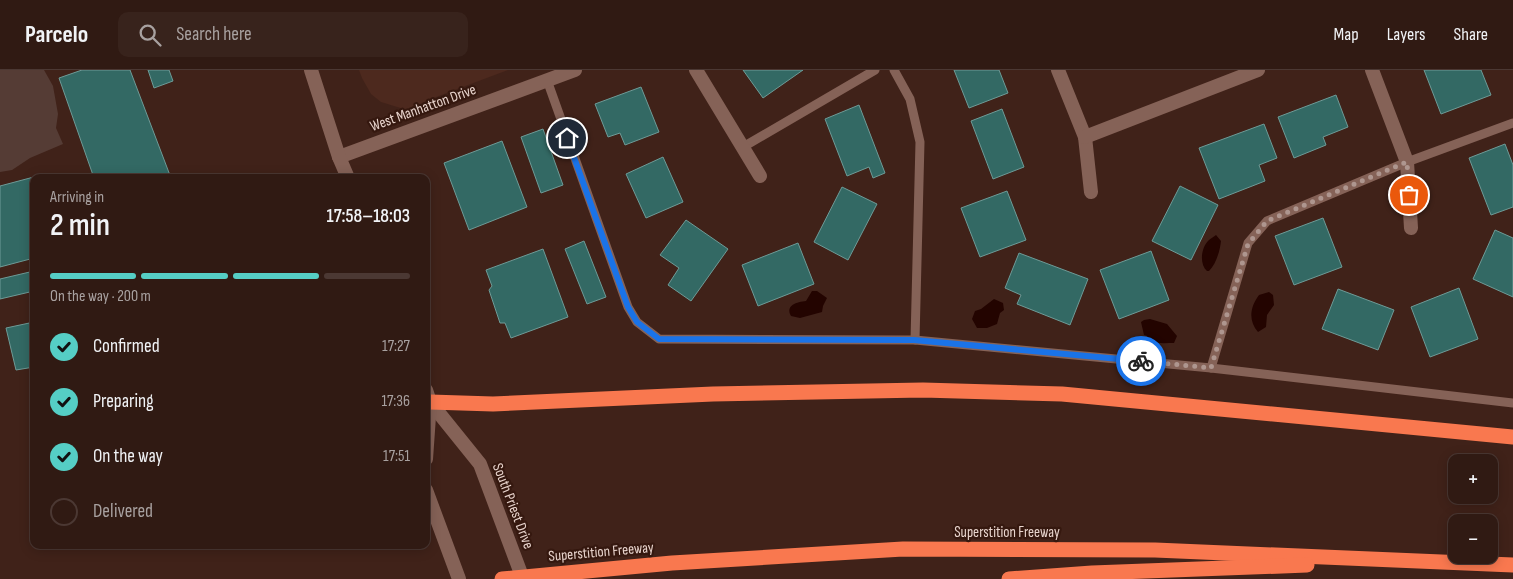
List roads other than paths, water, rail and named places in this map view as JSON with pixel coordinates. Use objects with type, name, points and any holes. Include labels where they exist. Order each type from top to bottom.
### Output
[{"type":"highway","points":[[430,396],[492,404],[713,394],[923,390],[1062,394],[1513,437]]},
{"type":"highway","name":"Superstition Freeway","points":[[502,579],[672,563],[903,549],[1155,550],[1448,563]]},
{"type":"highway","points":[[1009,579],[1278,565],[1448,563]]},
{"type":"highway","name":"Superstition Freeway","points":[[1484,564],[1513,565]]},
{"type":"street","points":[[311,70],[346,174]]},
{"type":"street","name":"West Manhatton Drive","points":[[339,157],[575,70]]},
{"type":"street","points":[[696,70],[760,176]]},
{"type":"street","points":[[1058,70],[1085,137],[1091,192]]},
{"type":"street","points":[[1085,137],[1258,70]]},
{"type":"street","points":[[1372,70],[1407,162],[1411,228]]},
{"type":"street","name":"South Priest Drive","points":[[430,399],[480,464],[523,579]]},
{"type":"street","points":[[430,501],[459,579]]},
{"type":"lane","points":[[743,147],[875,70]]},
{"type":"lane","points":[[894,70],[910,99],[920,142],[914,340]]},
{"type":"lane","points":[[547,80],[628,307],[637,322],[659,339],[914,340],[1211,368],[1513,403]]},
{"type":"lane","points":[[1211,368],[1248,244],[1267,221],[1407,162],[1513,123]]}]
